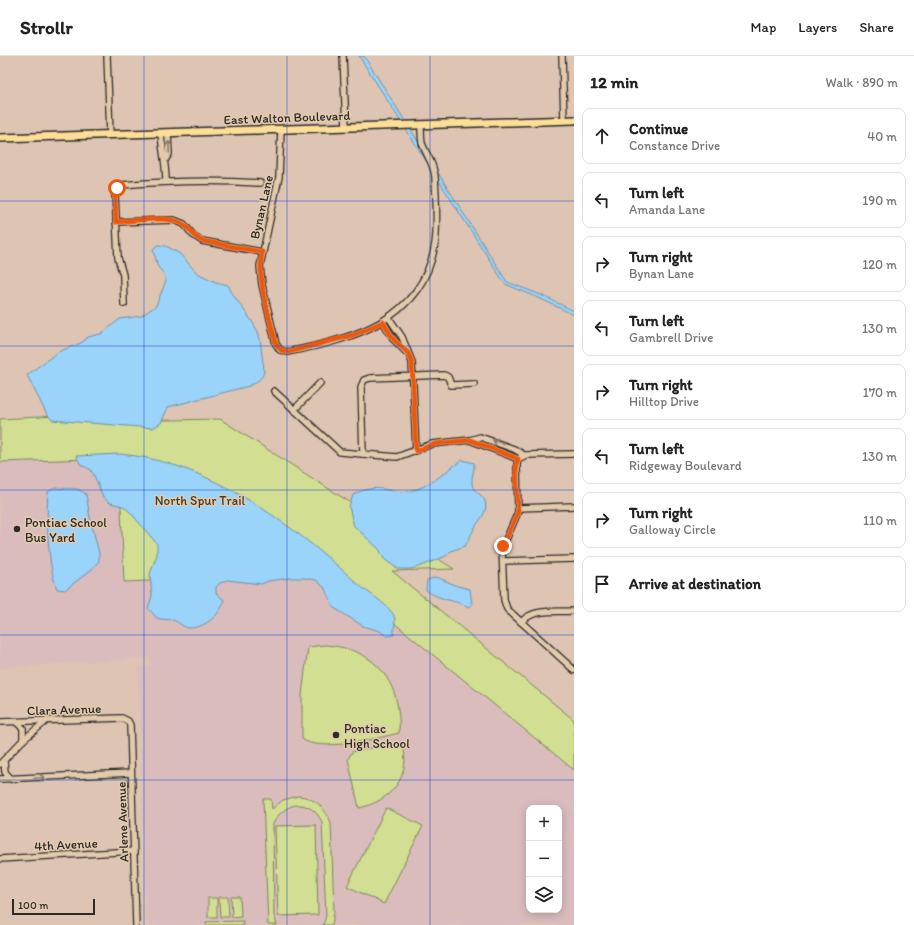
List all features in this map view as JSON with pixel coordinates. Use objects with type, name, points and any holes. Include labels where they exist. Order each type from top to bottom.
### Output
[{"type":"main road","name":"East Walton Boulevard","points":[[0,138],[574,120]]},
{"type":"street","points":[[107,56],[110,134]]},
{"type":"street","points":[[343,56],[346,127]]},
{"type":"street","points":[[562,56],[564,120]]},
{"type":"street","points":[[408,353],[394,340],[383,322],[390,318],[405,304],[417,289],[428,268],[435,244],[435,176],[431,160],[422,141],[421,124]]},
{"type":"street","name":"Bynan Lane","points":[[281,129],[279,177],[260,266],[261,282],[276,344],[281,350],[288,352],[353,335],[383,322]]},
{"type":"street","points":[[165,133],[162,154],[166,160],[166,182]]},
{"type":"street","points":[[124,304],[123,275],[118,258],[116,222],[116,192],[119,186],[218,180],[260,183]]},
{"type":"street","points":[[116,222],[174,220],[184,224],[195,237],[202,241],[262,252]]},
{"type":"street","points":[[390,318],[402,337],[412,362],[416,451]]},
{"type":"street","points":[[363,454],[362,382],[368,378],[444,375],[448,377],[451,385],[474,384]]},
{"type":"street","points":[[294,410],[320,383]]},
{"type":"street","points":[[274,391],[337,451],[395,457],[435,444],[483,437],[514,449],[524,455],[574,454]]},
{"type":"street","points":[[470,440],[518,459]]},
{"type":"street","points":[[524,455],[518,459],[516,465],[517,514],[503,544],[504,604],[509,612],[574,668]]},
{"type":"street","points":[[518,508],[574,506]]},
{"type":"street","points":[[503,561],[574,559]]},
{"type":"street","points":[[520,622],[534,612],[574,611]]},
{"type":"street","name":"Clara Avenue","points":[[0,722],[122,718],[127,720]]},
{"type":"street","name":"Arlene Avenue","points":[[127,720],[130,725],[136,925]]},
{"type":"street","points":[[11,779],[5,772],[2,763],[23,740],[45,721]]},
{"type":"street","points":[[16,722],[23,728],[23,740]]},
{"type":"street","points":[[0,779],[131,773]]},
{"type":"street","name":"4th Avenue","points":[[0,859],[134,851]]},
{"type":"shaded area","name":"Pontiac High School","points":[[119,458],[124,582],[333,573],[574,770],[574,925],[146,925],[138,667],[150,666],[150,658],[0,668],[0,462]]},
{"type":"green space","name":"North Spur Trail","points":[[117,413],[118,421],[220,419],[454,569],[392,571],[574,720],[574,770],[333,573],[124,582],[119,458],[0,462],[0,419]]},
{"type":"green space","points":[[325,645],[343,648],[359,653],[372,661],[383,672],[391,684],[396,699],[399,715],[399,733],[364,741],[335,745],[310,743],[302,739],[302,695],[308,647]]},
{"type":"green space","points":[[402,742],[405,754],[404,766],[402,776],[397,785],[381,800],[359,808],[348,759],[352,752]]},
{"type":"green space","points":[[298,796],[304,797],[319,804],[331,823],[334,912],[332,925],[323,925],[326,916],[322,822],[317,814],[311,809],[297,805],[284,810],[273,824],[274,916],[277,925],[268,925],[263,799],[271,799],[272,809],[283,800]]},
{"type":"green space","points":[[386,808],[423,826],[384,904],[347,886]]},
{"type":"green space","points":[[316,825],[318,915],[278,916],[275,826]]},
{"type":"green space","points":[[219,897],[228,897],[229,917],[220,917]]},
{"type":"green space","points":[[231,897],[240,897],[241,916],[232,917]]},
{"type":"green space","points":[[208,898],[217,898],[217,917],[208,917]]},
{"type":"green space","points":[[243,921],[243,925],[206,925],[206,922]]},
{"type":"water","points":[[359,56],[364,56],[507,282],[541,295],[574,311],[574,315],[505,284]]},
{"type":"water","points":[[158,245],[166,246],[180,254],[197,273],[216,282],[228,285],[258,332],[264,367],[263,374],[259,380],[249,386],[168,407],[161,423],[153,428],[52,420],[46,413],[27,375],[58,352],[81,343],[88,337],[101,334],[120,319],[141,316],[156,306],[166,281],[164,274],[158,267],[153,249]]},
{"type":"water","points":[[119,454],[152,459],[185,469],[217,483],[278,519],[306,540],[390,610],[395,621],[394,635],[386,636],[380,631],[363,626],[334,608],[324,587],[316,580],[304,578],[268,581],[262,584],[227,580],[220,583],[216,587],[216,593],[224,600],[223,605],[212,619],[201,626],[188,628],[173,620],[157,618],[148,608],[152,596],[150,574],[157,555],[157,544],[130,512],[123,506],[110,503],[103,497],[94,475],[90,469],[81,465],[76,456]]},
{"type":"water","points":[[462,460],[474,463],[472,481],[473,487],[484,499],[486,505],[484,513],[465,546],[451,551],[446,556],[424,565],[412,569],[398,569],[384,559],[379,549],[354,526],[349,507],[353,495],[362,491],[376,488],[394,491],[409,491],[416,489],[430,483]]},
{"type":"water","points":[[55,488],[78,489],[86,494],[90,518],[99,553],[99,561],[91,570],[65,590],[57,589],[50,555],[47,514],[48,492]]},
{"type":"water","points":[[437,577],[457,586],[470,589],[472,605],[469,607],[436,596],[426,590],[427,580]]},
{"type":"place","name":"Pontiac School Bus Yard","points":[[17,529]]},
{"type":"place","name":"Pontiac High School","points":[[336,735]]},
{"type":"route","points":[[117,188],[115,194],[116,222],[169,219],[179,221],[184,224],[195,237],[202,241],[262,252],[260,275],[276,344],[281,350],[288,352],[353,335],[370,329],[383,322],[396,343],[408,353],[412,362],[416,451],[435,444],[470,440],[476,444],[518,459],[516,465],[518,512],[503,546]]}]
